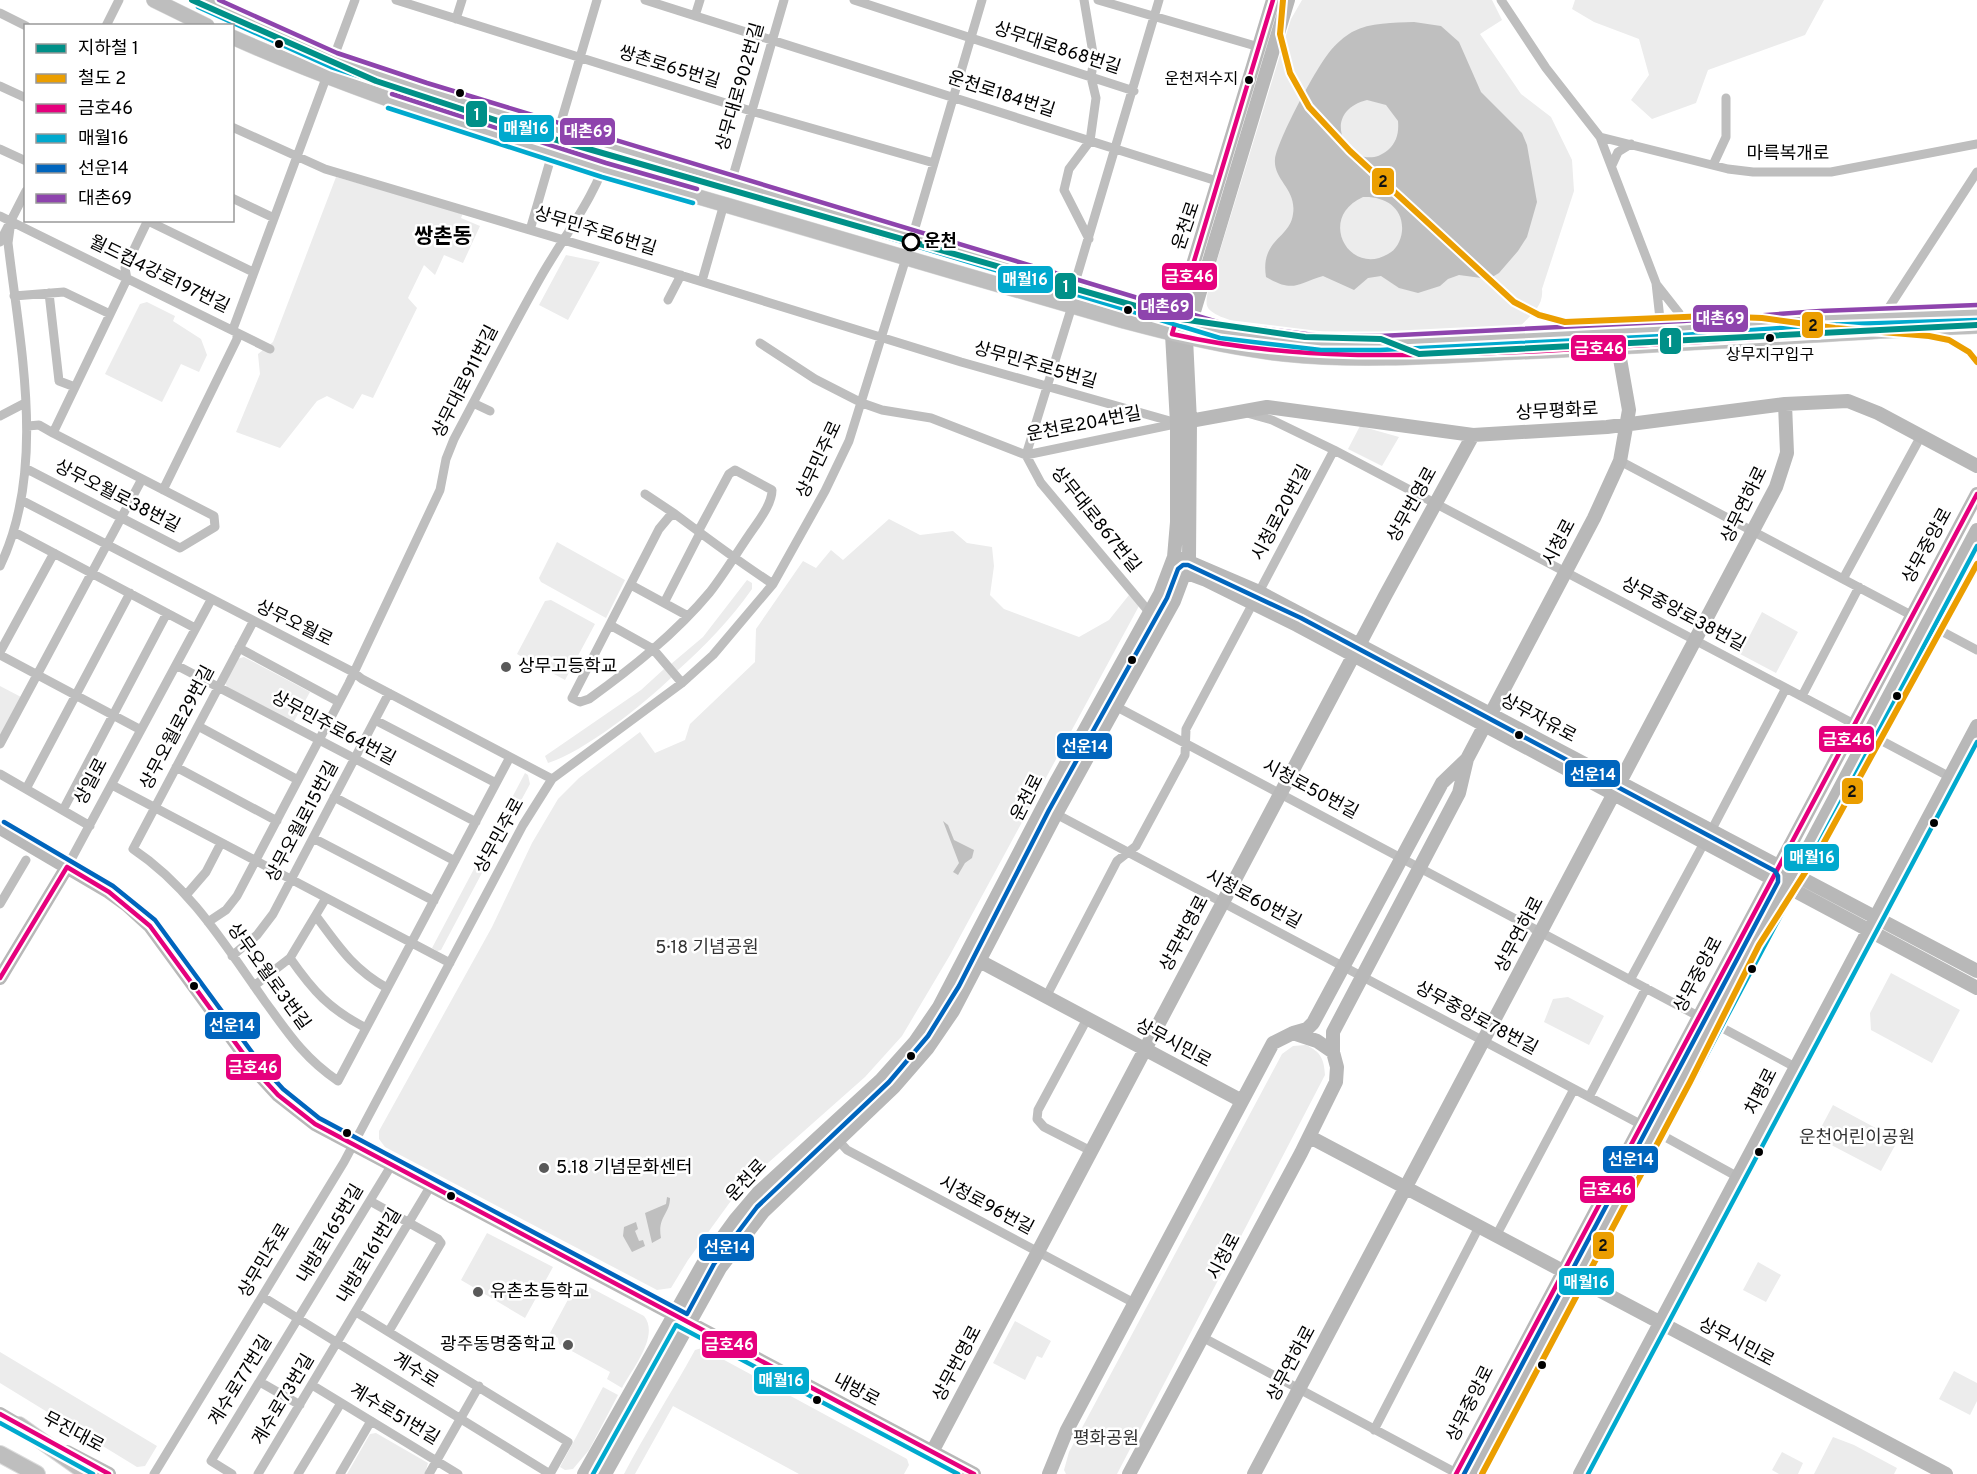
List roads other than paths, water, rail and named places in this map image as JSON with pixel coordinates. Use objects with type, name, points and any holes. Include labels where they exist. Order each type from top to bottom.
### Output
[{"type":"highway","name":"무진대로","points":[[19,1425],[88,1474]]},
{"type":"highway","points":[[0,1455],[37,1474]]},
{"type":"main road","points":[[154,0],[203,24]]},
{"type":"main road","points":[[201,0],[334,60],[610,148],[1074,286],[1181,328],[1222,330],[1322,343],[1380,343],[1683,328],[1884,315],[1977,312]]},
{"type":"main road","points":[[234,38],[327,78],[414,110],[604,170],[1072,306],[1181,328],[1270,352],[1333,356],[1617,348],[1977,326]]},
{"type":"street","points":[[107,24],[119,0]]},
{"type":"street","points":[[164,490],[237,339],[237,334],[232,329],[298,159],[355,0]]},
{"type":"street","name":"쌍촌로65번길","points":[[396,0],[420,4],[456,19],[751,111],[934,163]]},
{"type":"street","points":[[456,19],[462,0]]},
{"type":"street","points":[[558,132],[597,0]]},
{"type":"street","name":"운천로184번길","points":[[645,0],[1220,182]]},
{"type":"street","points":[[695,16],[700,0]]},
{"type":"street","name":"상무대로902번길","points":[[731,183],[784,0]]},
{"type":"street","name":"상무대로868번길","points":[[854,0],[879,4],[971,39],[1134,91]]},
{"type":"street","points":[[912,238],[982,0]]},
{"type":"street","points":[[1084,0],[1094,59],[1091,77],[1096,98],[1090,141],[1081,150],[1066,176],[1064,190],[1089,239]]},
{"type":"street","points":[[1098,0],[1259,47]]},
{"type":"street","name":"상무대로868번길","points":[[1074,286],[1134,91],[1159,0]]},
{"type":"street","name":"운천로","points":[[584,1474],[703,1264],[735,1220],[758,1192],[880,1080],[915,1042],[974,958],[1174,602],[1187,566],[1181,328],[1220,182],[1273,0]]},
{"type":"street","name":"운천로","points":[[1181,328],[1288,0]]},
{"type":"street","points":[[1501,0],[1546,68],[1600,137],[1656,283],[1661,328]]},
{"type":"street","points":[[0,13],[24,25]]},
{"type":"street","points":[[0,86],[24,97]]},
{"type":"street","points":[[1713,165],[1726,137],[1726,98]]},
{"type":"street","name":"상무민주로6번길","points":[[234,128],[325,170],[702,281],[883,338]]},
{"type":"street","name":"마륵복개로","points":[[1600,137],[1713,165],[1753,172],[1831,172],[1977,144]]},
{"type":"street","points":[[1612,165],[1618,152],[1631,144]]},
{"type":"street","name":"상무대로911번길","points":[[208,922],[226,910],[237,896],[320,740],[440,490],[449,448],[522,310],[604,170],[610,148]]},
{"type":"street","points":[[0,149],[24,160]]},
{"type":"street","points":[[530,230],[552,154]]},
{"type":"street","points":[[1884,315],[1977,172]]},
{"type":"street","points":[[0,242],[24,195]]},
{"type":"street","points":[[234,199],[274,218]]},
{"type":"street","points":[[702,281],[724,204]]},
{"type":"street","name":"월드컵4강로197번길","points":[[0,216],[270,349]]},
{"type":"street","points":[[0,566],[14,532],[21,500],[28,426],[8,243],[10,221]]},
{"type":"street","name":"상무오월로38번길","points":[[53,433],[127,279],[126,268],[147,222]]},
{"type":"street","points":[[149,222],[253,272]]},
{"type":"street","name":"상무민주로","points":[[154,1474],[353,1145],[523,825],[552,779],[682,683],[720,647],[773,584],[842,458],[883,338],[906,258]]},
{"type":"street","points":[[668,300],[681,275]]},
{"type":"street","points":[[1656,283],[1679,314],[1683,328]]},
{"type":"street","points":[[14,296],[64,292],[110,314]]},
{"type":"street","points":[[49,293],[58,381],[75,387]]},
{"type":"street","points":[[1026,455],[1072,306]]},
{"type":"street","name":"시청로","points":[[1129,1474],[1310,1137],[1336,1082],[1337,1067],[1333,1052],[1333,1032],[1459,793],[1467,759],[1620,461],[1629,410],[1616,331]]},
{"type":"street","name":"상무민주로5번길","points":[[883,338],[1047,387],[1184,422]]},
{"type":"street","name":"운천로204번길","points":[[760,343],[798,369],[862,403],[882,410],[931,418],[1026,455],[1184,422]]},
{"type":"street","name":"상무평화로","points":[[1184,422],[1267,407],[1473,435],[1628,424],[1785,404],[1848,401],[1977,466]]},
{"type":"street","points":[[0,416],[25,403]]},
{"type":"street","points":[[473,403],[490,411]]},
{"type":"street","name":"상무연하로","points":[[1254,1474],[1753,532],[1782,472],[1788,442],[1785,404]]},
{"type":"street","name":"시청로20번길","points":[[1239,411],[1272,420],[1334,450],[1565,571]]},
{"type":"street","name":"운천로","points":[[605,1474],[720,1268],[763,1212],[894,1087],[927,1049],[966,990],[974,958],[1055,784],[1150,613],[1173,562],[1184,422]]},
{"type":"street","name":"상무오월로38번길","points":[[25,468],[180,548],[215,527],[214,516],[39,425],[28,426]]},
{"type":"street","name":"상무번영로","points":[[932,1452],[1281,792],[1473,435]]},
{"type":"street","points":[[1843,579],[1921,436]]},
{"type":"street","name":"시청로20번길","points":[[1256,597],[1334,450]]},
{"type":"street","name":"상무대로867번길","points":[[1026,455],[1041,483],[1150,613]]},
{"type":"street","points":[[1620,461],[1911,615]]},
{"type":"street","points":[[664,603],[729,474],[735,470],[772,490],[772,496],[757,522],[711,591],[688,616],[654,649],[588,699],[580,702],[572,698],[659,529],[669,517],[675,514]]},
{"type":"street","points":[[0,744],[142,479]]},
{"type":"street","points":[[645,494],[773,584]]},
{"type":"street","name":"상무중앙로","points":[[1457,1474],[1640,1124],[1977,494]]},
{"type":"street","name":"상무오월로","points":[[21,500],[353,672],[552,779]]},
{"type":"street","name":"상무중앙로","points":[[1476,1474],[1977,530]]},
{"type":"street","points":[[14,532],[195,628]]},
{"type":"street","points":[[54,553],[0,654],[141,730]]},
{"type":"street","name":"상무자유로","points":[[1173,562],[1256,597],[1872,923],[1977,971]]},
{"type":"street","name":"상무중앙로38번길","points":[[1565,571],[1854,724]]},
{"type":"street","points":[[631,585],[688,616]]},
{"type":"street","points":[[1802,696],[1859,587]]},
{"type":"street","points":[[26,789],[130,593]]},
{"type":"street","points":[[1046,996],[1117,861],[1136,846],[1160,802],[1185,754],[1186,729],[1256,597]]},
{"type":"street","name":"상일로","points":[[0,978],[67,867],[211,600]]},
{"type":"street","points":[[63,810],[167,613]]},
{"type":"street","name":"상무오월로29번길","points":[[133,849],[253,622]]},
{"type":"street","points":[[1928,624],[1977,650]]},
{"type":"street","points":[[610,625],[654,649],[682,683]]},
{"type":"street","points":[[239,648],[339,702]]},
{"type":"street","name":"상무민주로64번길","points":[[176,664],[476,822]]},
{"type":"street","points":[[1630,980],[1786,688]]},
{"type":"street","name":"상무오월로15번길","points":[[232,956],[265,926],[389,693]]},
{"type":"street","name":"시청로50번길","points":[[1117,707],[1281,792],[1698,1016]]},
{"type":"street","points":[[375,720],[496,783]]},
{"type":"street","points":[[198,726],[298,780]]},
{"type":"street","name":"치평로","points":[[1580,1474],[1977,726]]},
{"type":"street","points":[[1869,734],[1950,777]]},
{"type":"street","name":"상무오월로3번길","points":[[133,849],[154,863],[187,894],[305,1056],[338,1080],[510,757]]},
{"type":"street","name":"시청로","points":[[1040,1474],[1062,1441],[1273,1043],[1307,1029],[1313,1023],[1442,783],[1467,759]]},
{"type":"street","points":[[176,767],[277,820]]},
{"type":"street","points":[[0,774],[90,825]]},
{"type":"street","points":[[112,784],[450,963]]},
{"type":"street","points":[[334,797],[455,861]]},
{"type":"street","name":"시청로60번길","points":[[1056,814],[1362,977]]},
{"type":"street","name":"내방로","points":[[0,829],[110,892],[150,926],[278,1095],[315,1124],[974,1474]]},
{"type":"street","points":[[313,838],[434,901]]},
{"type":"street","points":[[187,894],[206,872],[221,843]]},
{"type":"street","points":[[0,904],[26,860]]},
{"type":"street","points":[[0,882],[10,888]]},
{"type":"street","points":[[254,986],[290,958],[326,898]]},
{"type":"street","points":[[316,916],[350,962],[365,976],[387,988]]},
{"type":"street","name":"상무자유로","points":[[1872,923],[1977,988]]},
{"type":"street","name":"상무오월로3번길","points":[[290,958],[317,995],[343,1017],[366,1028]]},
{"type":"street","name":"상무시민로","points":[[974,958],[1242,1101]]},
{"type":"street","name":"상무중앙로78번길","points":[[1362,977],[1640,1124]]},
{"type":"street","points":[[1589,1097],[1646,988]]},
{"type":"street","points":[[1087,1019],[1038,1110],[1037,1119],[1044,1126],[1091,1151]]},
{"type":"street","points":[[1715,1024],[1795,1067]]},
{"type":"street","points":[[1293,1033],[1317,1041],[1333,1052]]},
{"type":"street","points":[[1496,1236],[1574,1089]]},
{"type":"street","name":"시청로96번길","points":[[827,1128],[847,1150],[1136,1304]]},
{"type":"street","points":[[1658,1133],[1738,1177]]},
{"type":"street","name":"상무시민로","points":[[1310,1137],[1946,1474]]},
{"type":"street","name":"내방로165번길","points":[[299,1319],[391,1166]]},
{"type":"street","name":"내방로161번길","points":[[337,1343],[430,1187]]},
{"type":"street","points":[[370,1201],[438,1239],[441,1243],[389,1331]]},
{"type":"street","points":[[1374,1430],[1479,1227]]},
{"type":"street","name":"계수로","points":[[263,1297],[550,1474]]},
{"type":"street","points":[[356,1312],[568,1442],[550,1474]]},
{"type":"street","name":"계수로77번길","points":[[232,1474],[211,1461],[299,1319]]},
{"type":"street","points":[[1202,1337],[1457,1474]]},
{"type":"street","name":"계수로73번길","points":[[258,1474],[337,1343]]},
{"type":"street","points":[[260,1382],[300,1405]]},
{"type":"street","name":"계수로51번길","points":[[312,1385],[458,1474]]},
{"type":"street","points":[[429,1474],[479,1386]]},
{"type":"street","points":[[298,1474],[341,1403]]},
{"type":"street","name":"무진대로","points":[[0,1414],[109,1474]]},
{"type":"street","points":[[340,1474],[371,1421]]},
{"type":"street","name":"시청로","points":[[1050,1474],[1062,1441]]},
{"type":"street","name":"시청로","points":[[1058,1474],[1062,1441]]},
{"type":"street","points":[[0,1455],[27,1474]]},
{"type":"metro line","name":"1","points":[[192,0],[376,81],[550,138],[1181,319],[1305,337],[1381,339],[1419,354],[1977,325]]},
{"type":"rail line","name":"2","points":[[1283,0],[1280,34],[1290,73],[1309,107],[1350,151],[1514,302],[1539,315],[1565,322],[1708,316],[1762,318],[1835,328],[1929,336],[1949,340],[1969,352],[1977,362]]},
{"type":"rail line","name":"2","points":[[1482,1474],[1690,1082],[1759,945],[1822,846],[1977,564]]},
{"type":"place","name":"운천저수지","points":[[1249,80]]},
{"type":"place","name":"운천","points":[[911,242]]},
{"type":"place","name":"상무지구입구","points":[[1770,338]]},
{"type":"place","name":"상무고등학교","points":[[506,667]]},
{"type":"place","name":"5.18 기념문화센터","points":[[544,1168]]},
{"type":"place","name":"유촌초등학교","points":[[478,1292]]},
{"type":"place","name":"광주동명중학교","points":[[568,1345]]},
{"type":"district","name":"쌍촌동","points":[[443,237]]},
{"type":"park label","name":"5·18 기념공원","points":[[707,948]]},
{"type":"park label","name":"운천어린이공원","points":[[1857,1138]]},
{"type":"park label","name":"평화공원","points":[[1106,1439]]}]
